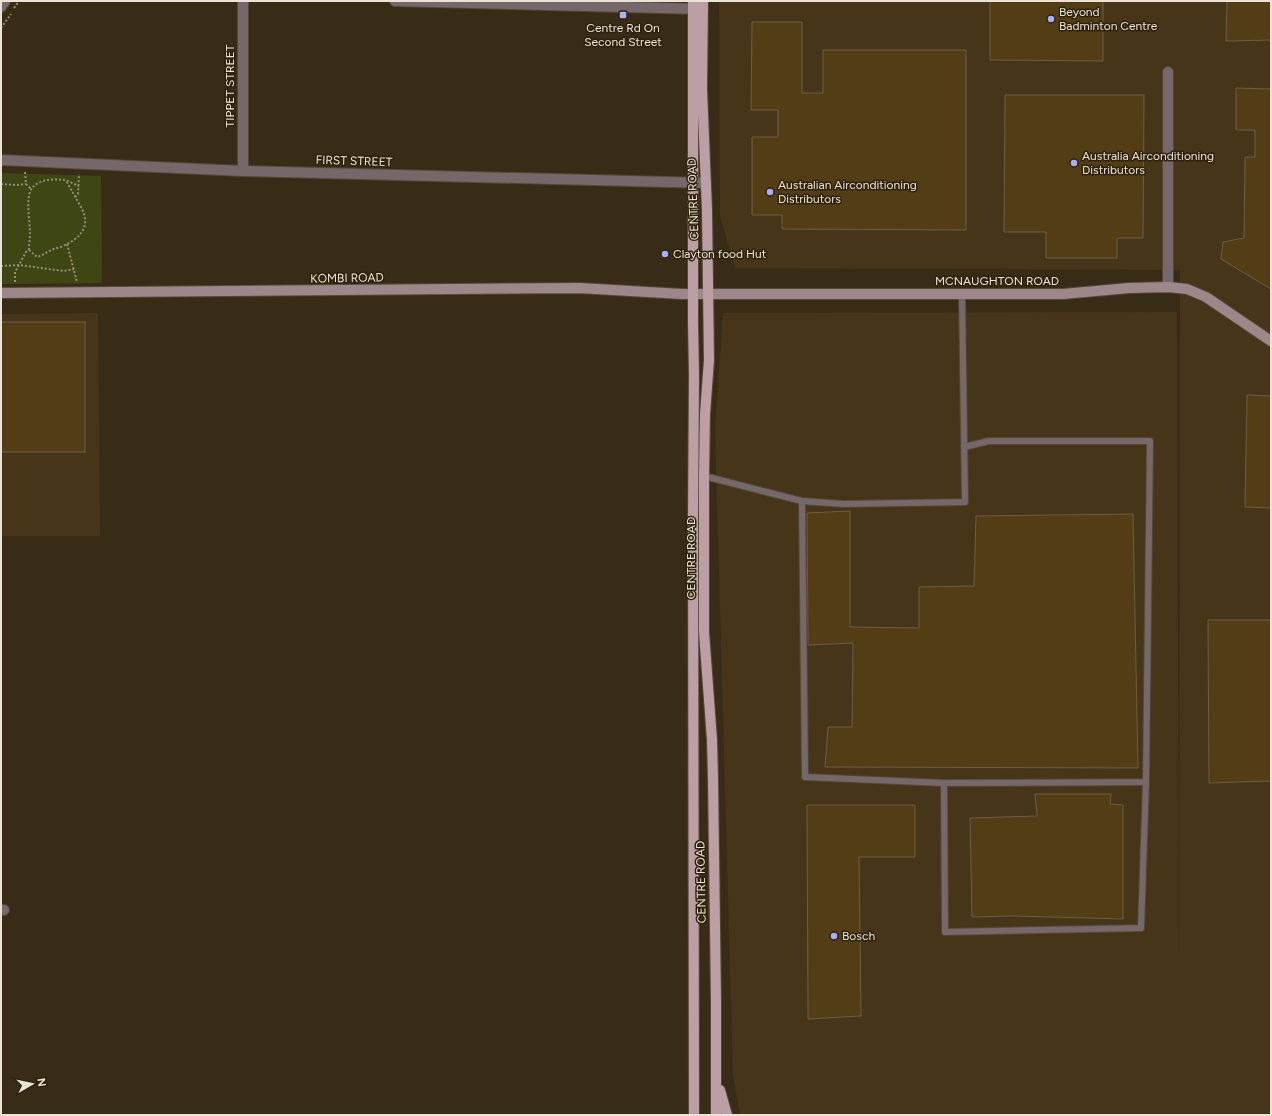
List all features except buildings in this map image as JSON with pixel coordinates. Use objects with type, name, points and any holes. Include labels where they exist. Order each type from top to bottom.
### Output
[{"type":"main road","name":"CENTRE ROAD","points":[[698,5],[706,183],[708,294],[708,360],[704,476],[704,632],[712,747],[716,1115]]},
{"type":"main road","name":"CENTRE ROAD","points":[[693,1114],[692,183],[698,5]]},
{"type":"main road","name":"MCNAUGHTON ROAD","points":[[708,294],[1063,294],[1129,288],[1168,287],[1188,289],[1206,297],[1271,341]]},
{"type":"main road","name":"KOMBI ROAD","points":[[1,293],[579,288],[708,294]]},
{"type":"main road","points":[[716,1077],[727,1115]]},
{"type":"street","points":[[1,7],[5,1]]},
{"type":"street","name":"TIPPET STREET","points":[[243,1],[244,171]]},
{"type":"street","points":[[395,1],[698,5]]},
{"type":"street","points":[[1168,72],[1168,287]]},
{"type":"street","name":"FIRST STREET","points":[[1,160],[244,171],[706,183]]},
{"type":"lane","points":[[704,476],[802,501],[843,504],[965,502],[962,294]]},
{"type":"lane","points":[[944,783],[945,932],[1141,928],[1146,782],[1150,441],[989,441],[964,447]]},
{"type":"lane","points":[[802,501],[805,777],[944,783],[1146,782]]},
{"type":"path","points":[[23,160],[26,184],[31,189]]},
{"type":"path","points":[[75,198],[78,194],[79,186],[79,163]]},
{"type":"path","points":[[15,293],[15,272],[26,252],[29,250],[30,235],[28,202],[31,189],[36,184],[43,181],[65,180],[79,186]]},
{"type":"path","points":[[29,250],[37,257],[44,255],[53,249],[68,244],[81,232],[85,222],[82,210],[65,180]]},
{"type":"path","points":[[1,184],[26,184]]},
{"type":"path","points":[[68,244],[78,293]]},
{"type":"path","points":[[1,266],[19,265],[64,271],[74,269]]},
{"type":"shaded area","points":[[719,1],[1271,1],[1271,1115],[740,1115],[733,1076],[715,430],[723,313],[1177,312],[1179,956],[1180,270],[735,268],[720,216]]},
{"type":"shaded area","points":[[98,313],[100,536],[1,536],[1,314]]},
{"type":"green space","points":[[1,173],[101,176],[102,283],[1,284]]},
{"type":"place","name":"Centre Rd On Second Street","points":[[623,15]]},
{"type":"place","name":"Beyond Badminton Centre","points":[[1051,19]]},
{"type":"place","name":"Australia Airconditioning Distributors","points":[[1074,163]]},
{"type":"place","name":"Australian Airconditioning Distributors","points":[[770,192]]},
{"type":"place","name":"Clayton food Hut","points":[[665,254]]},
{"type":"place","name":"Bosch","points":[[834,936]]}]
